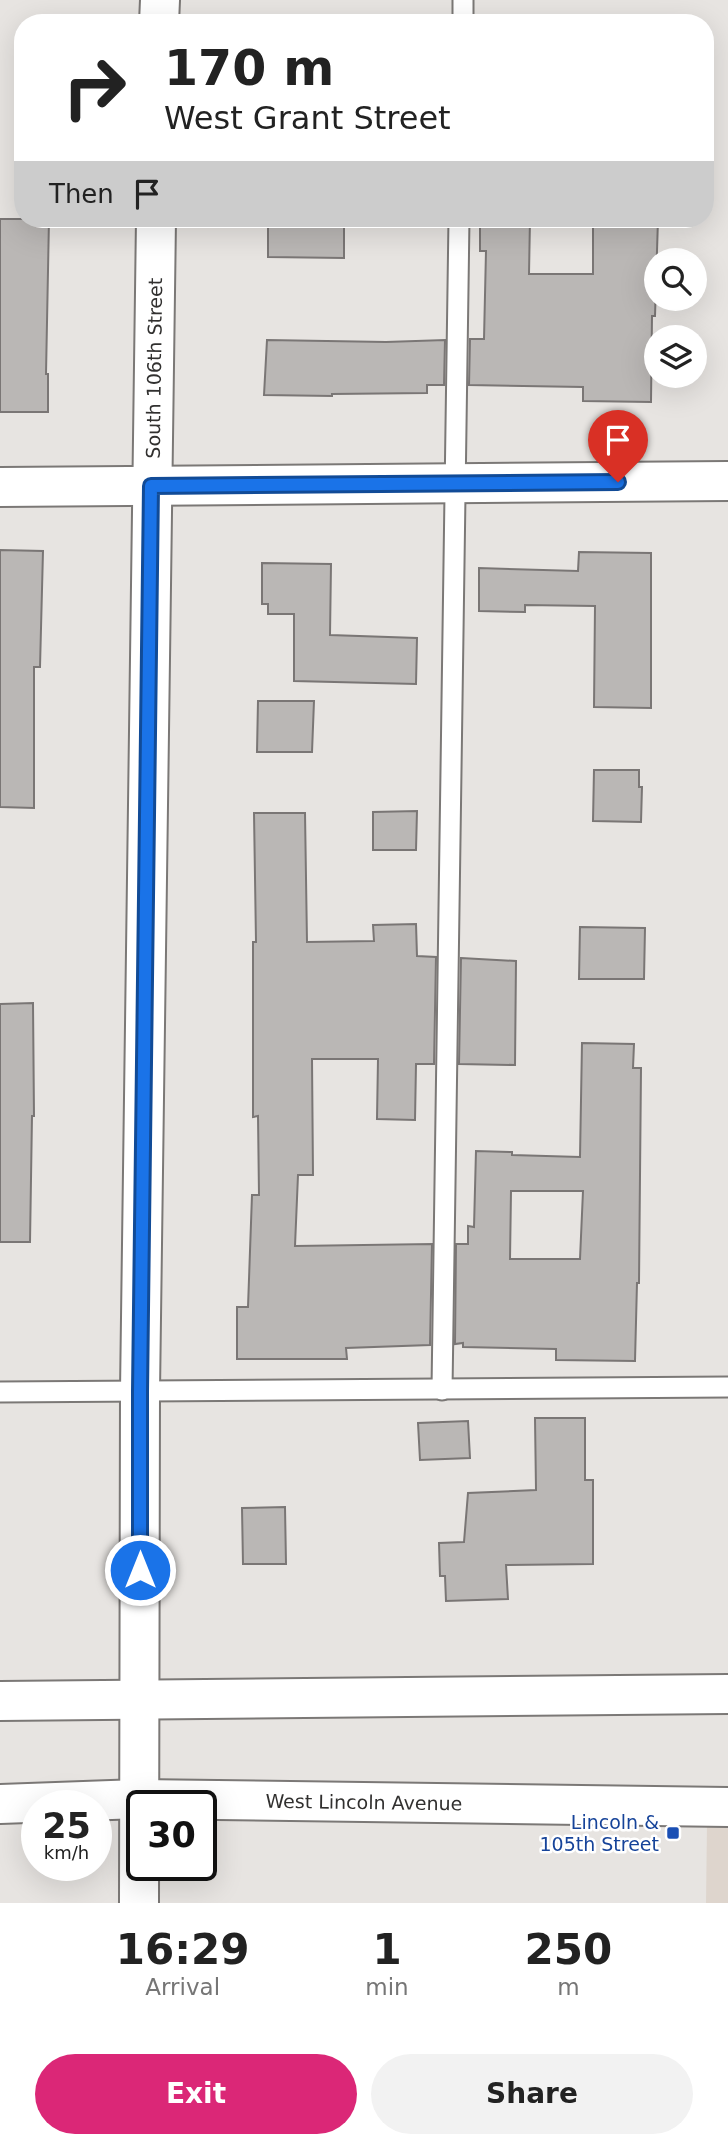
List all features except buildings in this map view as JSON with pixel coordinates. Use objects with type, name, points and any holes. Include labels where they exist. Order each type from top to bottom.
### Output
[{"type":"street","name":"South 106th Street","points":[[139,1790],[140,1391],[156,228]]},
{"type":"street","points":[[0,487],[728,481]]},
{"type":"street","points":[[0,1701],[728,1694]]},
{"type":"street","name":"West Lincoln Avenue","points":[[0,1804],[126,1799]]},
{"type":"street","name":"West Lincoln Avenue","points":[[217,1800],[728,1807]]},
{"type":"street","name":"South 106th Street","points":[[139,1881],[139,1903]]},
{"type":"lane","points":[[443,1390],[459,228]]},
{"type":"lane","points":[[0,1392],[728,1387]]},
{"type":"shaded area","points":[[707,1825],[728,1825],[728,1903],[706,1903]]},
{"type":"place","name":"Lincoln & 105th Street","points":[[673,1833]]},
{"type":"route","points":[[140,1570],[151,486],[618,482]]}]
